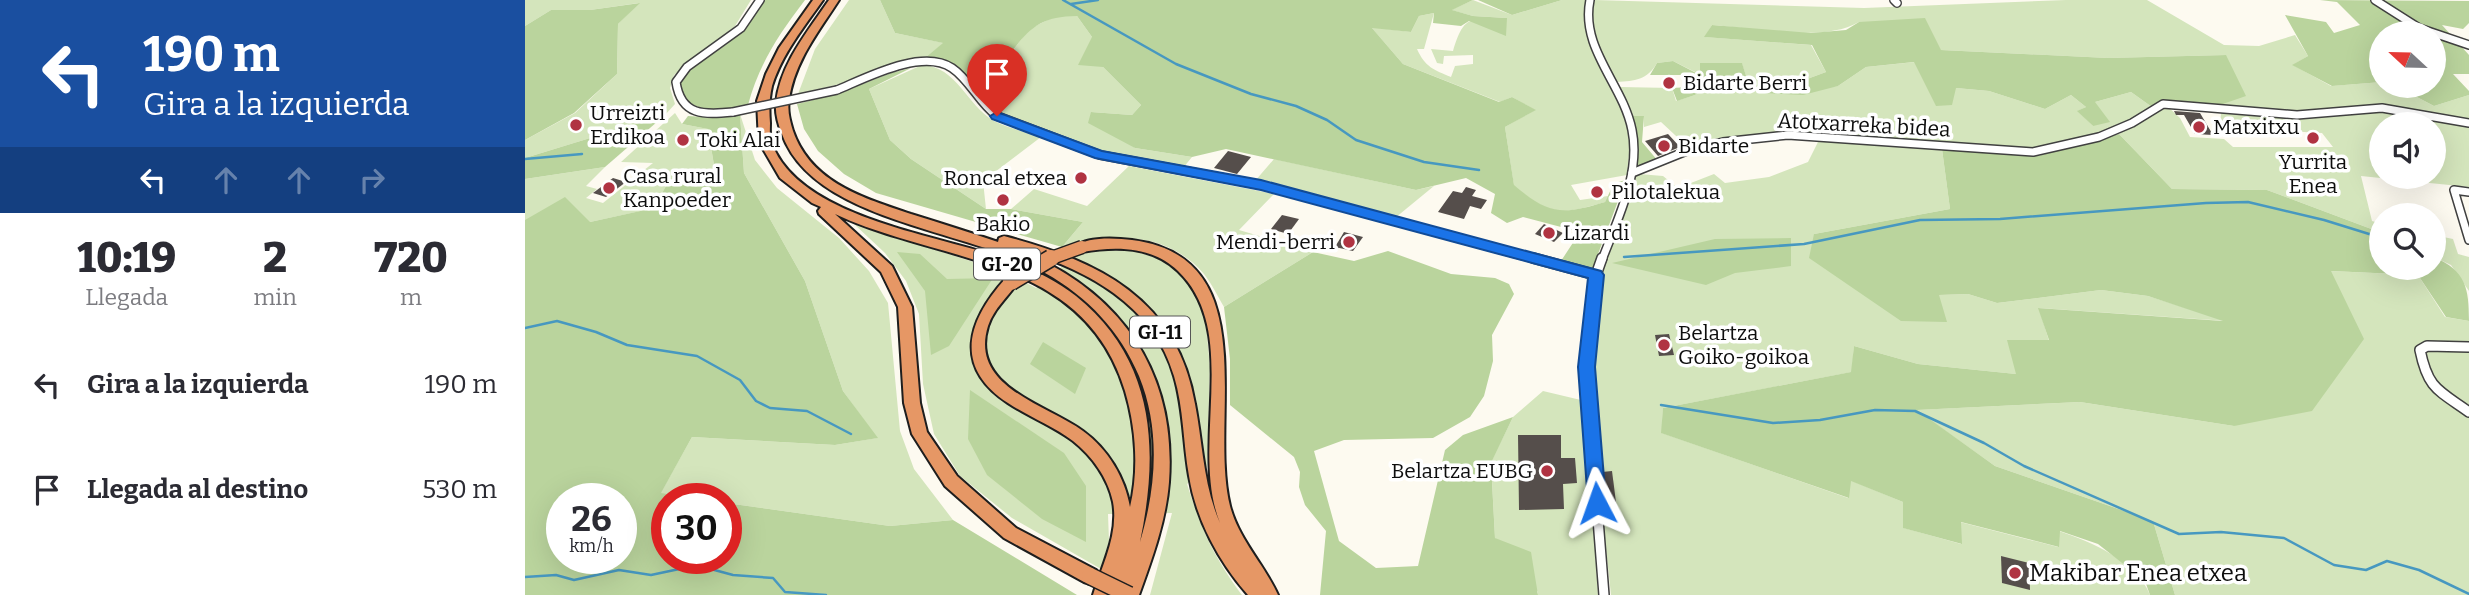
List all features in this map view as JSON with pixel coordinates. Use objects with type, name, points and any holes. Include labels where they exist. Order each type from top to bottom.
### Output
[{"type":"highway","name":"GI-20","points":[[818,0],[772,72],[764,94],[761,114],[763,135],[770,154],[788,181],[807,197],[855,218],[977,253],[1027,272],[1070,299],[1105,334],[1123,362],[1136,396],[1144,455],[1137,523],[1114,595]]},
{"type":"highway","name":"GI-20","points":[[834,0],[789,76],[782,100],[784,123],[795,153],[820,179],[857,200],[1011,252],[1049,268],[1074,284],[1114,317],[1135,348],[1151,384],[1163,433],[1161,483],[1154,521],[1130,595]]},
{"type":"highway","points":[[807,197],[848,230],[887,269],[905,307],[912,403],[920,434],[951,481],[1010,533],[1130,595]]},
{"type":"highway","name":"GI-11","points":[[907,218],[1042,251],[1092,271],[1124,291],[1154,321],[1177,360],[1187,397],[1198,482],[1211,518],[1225,552],[1259,595]]},
{"type":"highway","points":[[1102,595],[1123,518],[1109,469],[1094,450],[1076,434],[1001,389],[988,377],[980,363],[979,329],[986,313],[1011,282],[1045,260],[1082,247],[1119,243],[1153,249],[1179,263],[1199,283],[1212,308],[1217,359],[1216,451],[1221,505],[1238,548],[1269,595]]},
{"type":"street","points":[[760,0],[743,26],[715,50],[686,68],[676,82],[679,98],[691,111],[717,114],[733,112],[837,90],[913,63],[942,62],[952,68],[987,110],[997,116],[1100,155],[1261,185],[1596,275]]},
{"type":"street","points":[[1590,0],[1587,15],[1596,54],[1624,100],[1633,134],[1632,173],[1626,196],[1596,275],[1586,367],[1604,595]]},
{"type":"street","points":[[2375,0],[2419,28],[2469,45]]},
{"type":"street","name":"Atotxarreka bidea","points":[[1632,173],[1689,150],[1723,142],[1788,135],[1878,139],[2013,152],[2057,147],[2099,136],[2132,123],[2163,104],[2297,115],[2382,108],[2469,123]]},
{"type":"street","points":[[2469,192],[2454,190],[2469,240]]},
{"type":"street","points":[[2469,347],[2427,346],[2420,350],[2425,374],[2437,389],[2469,412]]},
{"type":"green space","points":[[525,0],[751,0],[735,26],[674,75],[670,88],[675,104],[665,115],[525,158],[525,140],[575,113],[617,74],[618,24],[639,3],[590,10],[551,10],[525,26]]},
{"type":"green space","points":[[763,0],[805,0],[771,50],[748,105],[710,109],[689,102],[680,88],[684,74],[733,39],[750,21]]},
{"type":"green space","points":[[849,0],[880,0],[895,33],[944,43],[926,57],[903,61],[844,83],[798,94],[815,49]]},
{"type":"green space","points":[[880,0],[1473,0],[1452,10],[1473,16],[1507,18],[1506,36],[1469,21],[1461,26],[1433,23],[1434,13],[1419,16],[1411,32],[1372,28],[1403,64],[1499,102],[1512,97],[1536,110],[1505,127],[1514,185],[1537,202],[1556,210],[1578,209],[1605,202],[1614,183],[1626,180],[1592,270],[1561,261],[1580,232],[1523,217],[1507,223],[1491,213],[1495,194],[1466,178],[1416,190],[1226,149],[1192,157],[1135,148],[1088,123],[1091,112],[1132,115],[1141,105],[1103,67],[1078,65],[1092,37],[1077,16],[1041,23],[1025,36],[1002,65],[981,65],[969,81],[948,61],[926,57],[943,43],[895,33]]},
{"type":"green space","points":[[1473,0],[1512,15],[1562,0],[1588,0],[1590,25],[1630,132],[1627,175],[1571,185],[1580,200],[1608,196],[1605,202],[1567,211],[1547,208],[1526,196],[1514,186],[1505,127],[1535,110],[1512,97],[1500,102],[1403,64],[1371,27],[1411,32],[1419,16],[1434,13],[1424,49],[1417,49],[1431,67],[1451,77],[1455,66],[1473,64],[1473,55],[1444,56],[1443,64],[1437,63],[1431,49],[1453,51],[1461,30],[1471,21],[1507,18],[1473,16],[1451,10]]},
{"type":"green space","points":[[1478,0],[1562,0],[1512,15]]},
{"type":"green space","points":[[1595,0],[1864,8],[2066,0],[2147,0],[2224,45],[2259,46],[2295,35],[2308,56],[2293,65],[2331,86],[2369,83],[2369,98],[2419,98],[2434,106],[2469,95],[2469,121],[2446,117],[2446,112],[2423,112],[2402,108],[2300,113],[2217,106],[2226,55],[2108,58],[1941,50],[1859,22],[1827,32],[1808,33],[1712,25],[1705,37],[1811,45],[1826,72],[1799,82],[1760,82],[1763,93],[1838,86],[1866,67],[1915,62],[1956,88],[1989,91],[2045,109],[2071,95],[2086,107],[2078,111],[2093,126],[2095,102],[2131,92],[2152,107],[2093,136],[2031,150],[1827,134],[1689,148],[1661,122],[1644,127],[1644,116],[1633,116],[1620,87],[1672,88],[1676,101],[1695,95],[1719,79],[1747,79],[1742,64],[1700,63],[1701,75],[1673,61],[1657,63],[1649,73],[1640,78],[1617,82],[1600,54],[1591,20]]},
{"type":"green space","points":[[2320,0],[2469,1],[2469,23],[2463,29],[2447,26],[2447,21],[2369,21],[2369,83],[2332,86],[2292,65],[2308,56],[2285,15],[2326,22],[2334,33],[2360,25],[2337,2]]},
{"type":"green space","points":[[640,3],[618,24],[617,74],[574,113],[525,140],[525,26],[551,10],[590,10]]},
{"type":"green space","points":[[1056,16],[1077,16],[1092,37],[1103,67],[1141,105],[1132,115],[1091,112],[1135,148],[1192,157],[1183,168],[1110,156],[1003,116],[990,106],[969,81],[981,65],[1002,65],[1029,29]]},
{"type":"green space","points":[[1925,18],[1941,50],[2108,58],[2226,55],[2246,96],[2217,106],[2162,101],[2152,107],[2131,92],[2095,102],[2110,122],[2093,126],[2077,111],[2086,107],[2071,95],[2045,109],[1989,91],[1956,88],[1952,105],[1936,106],[1914,62],[1866,67],[1838,86],[1803,95],[1763,93],[1759,82],[1799,82],[1826,72],[1812,45],[1704,37],[1712,25],[1811,33],[1846,30],[1859,22]]},
{"type":"green space","points":[[2447,31],[2469,55],[2469,74],[2453,74],[2469,91],[2469,95],[2434,106],[2419,98],[2447,98]]},
{"type":"green space","points":[[1673,61],[1700,75],[1700,63],[1742,63],[1747,79],[1719,79],[1695,95],[1677,101],[1672,88],[1690,87],[1686,75],[1650,75],[1657,63]]},
{"type":"green space","points":[[922,65],[945,72],[984,114],[994,121],[1041,137],[983,181],[986,209],[911,159],[890,140],[869,89]]},
{"type":"green space","points":[[911,68],[869,89],[890,140],[911,159],[986,209],[1011,209],[1083,222],[1062,247],[876,193],[844,174],[818,151],[804,129],[797,104],[837,94]]},
{"type":"green space","points":[[2167,106],[2180,118],[2190,137],[2224,139],[2233,147],[2333,147],[2322,133],[2220,127],[2221,113],[2318,117],[2383,110],[2394,112],[2369,112],[2369,177],[2361,176],[2369,209],[2369,228],[2267,190],[2172,189],[2119,134]]},
{"type":"green space","points":[[675,113],[682,124],[708,129],[715,171],[666,186],[655,208],[590,222],[525,220],[525,179],[605,167],[586,186],[597,189],[586,198],[603,203],[653,163],[621,162]]},
{"type":"green space","points":[[740,114],[755,160],[777,188],[839,238],[869,271],[888,303],[900,431],[914,469],[953,520],[890,526],[742,505],[742,483],[666,483],[692,437],[835,445],[877,438],[843,391],[805,281],[744,173]]},
{"type":"green space","points":[[740,114],[744,173],[805,281],[843,391],[878,438],[835,445],[692,437],[667,483],[651,483],[651,574],[742,574],[742,505],[890,526],[953,520],[1077,595],[525,595],[525,220],[565,197],[590,222],[654,208],[666,186],[715,171],[708,129],[682,124],[688,116],[719,118]]},
{"type":"green space","points":[[665,115],[605,167],[525,179],[525,158]]},
{"type":"green space","points":[[1633,116],[1644,116],[1642,142],[1658,161],[1634,169],[1636,133]]},
{"type":"green space","points":[[2446,121],[2469,125],[2469,187],[2446,185]]},
{"type":"green space","points":[[2119,134],[2172,189],[2267,190],[2369,228],[2369,273],[2331,271],[2364,339],[2312,411],[2234,426],[2080,402],[1917,410],[1995,466],[2153,521],[2175,595],[2150,595],[2145,581],[2098,544],[2060,531],[2059,547],[1961,522],[1962,544],[1903,528],[1903,502],[1851,481],[1849,498],[1661,433],[1663,408],[1851,372],[1854,346],[1918,364],[2016,374],[2007,340],[2049,340],[2038,308],[2223,321],[2148,296],[2101,290],[1997,303],[1968,294],[1939,295],[1947,322],[1901,321],[1809,258],[1814,234],[1950,209],[1942,149],[2038,156]]},
{"type":"green space","points":[[1820,138],[1942,149],[1950,209],[1814,234],[1938,295],[1968,294],[1997,303],[2101,290],[2148,296],[2227,321],[2039,308],[2049,341],[2016,374],[1918,364],[1854,346],[1852,372],[1663,408],[1662,433],[1848,498],[1850,480],[1903,502],[1904,528],[1961,544],[1960,522],[2058,547],[2059,531],[2112,554],[2135,572],[2150,595],[1611,595],[1591,394],[1593,314],[1599,275],[1632,179],[1639,174],[1663,176],[1678,188],[1714,174],[1725,183],[1769,177],[1808,162]]},
{"type":"green space","points":[[1274,159],[1416,190],[1434,186],[1395,218],[1255,181]]},
{"type":"green space","points":[[1129,166],[1274,194],[1239,230],[1313,252],[1224,307],[1204,274],[1173,250],[1138,239],[1119,238],[1062,247],[1083,222],[1011,209],[1034,189],[1087,206]]},
{"type":"green space","points":[[854,224],[1005,272],[1036,288],[1077,254],[1102,250],[1135,251],[1159,259],[1179,272],[1195,293],[1205,314],[1210,367],[1207,467],[1187,484],[1209,542],[1242,595],[1150,595],[1172,513],[1108,514],[1109,541],[1101,569],[1012,518],[960,476],[934,434],[923,384],[919,314],[906,281],[885,253]]},
{"type":"green space","points":[[1791,238],[1791,266],[1735,273],[1706,285],[1612,263],[1715,239]]},
{"type":"green space","points":[[2446,238],[2453,239],[2458,254],[2469,257],[2469,291],[2451,265],[2446,263]]},
{"type":"green space","points":[[1388,251],[1451,274],[1495,278],[1509,284],[1514,294],[1492,335],[1493,361],[1484,396],[1470,417],[1433,438],[1344,440],[1314,451],[1339,541],[1376,568],[1418,566],[1445,450],[1463,435],[1513,417],[1491,463],[1495,538],[1531,552],[1538,595],[1320,595],[1326,531],[1305,505],[1299,487],[1300,472],[1294,457],[1230,405],[1230,359],[1224,307],[1313,252],[1354,261]]},
{"type":"green space","points":[[897,252],[920,254],[947,279],[993,278],[949,346],[931,355],[925,291]]},
{"type":"green space","points":[[2446,263],[2463,282],[2468,299],[2469,321],[2446,317],[2421,280],[2446,280]]},
{"type":"green space","points":[[2330,271],[2369,273],[2369,280],[2421,280],[2445,317],[2469,321],[2469,595],[2175,595],[2153,521],[1995,466],[1916,410],[2080,402],[2234,426]]},
{"type":"green space","points":[[1043,342],[1086,368],[1075,394],[1030,364]]},
{"type":"green space","points":[[970,390],[1064,453],[1086,486],[1086,542],[1042,519],[987,475],[968,439]]},
{"type":"green space","points":[[1543,391],[1585,401],[1598,595],[1538,595],[1495,538],[1491,462],[1513,417]]},
{"type":"building","name":"Matxitxu","points":[[2174,111],[2200,113],[2213,135],[2195,134],[2184,115],[2176,115]]},
{"type":"building","name":"Bidarte","points":[[1668,134],[1680,147],[1658,156],[1645,141]]},
{"type":"building","points":[[1228,151],[1251,157],[1237,174],[1214,168]]},
{"type":"building","name":"Casa rural Kanpoeder","points":[[613,178],[626,182],[606,197],[593,193]]},
{"type":"building","points":[[1466,187],[1476,190],[1472,196],[1487,200],[1481,209],[1470,206],[1464,219],[1438,212],[1453,191],[1462,193]]},
{"type":"building","points":[[1282,215],[1299,219],[1288,234],[1271,229]]},
{"type":"building","name":"Lizardi","points":[[1544,224],[1563,233],[1554,242],[1535,234]]},
{"type":"building","name":"Mendi-berri","points":[[1344,232],[1363,237],[1353,251],[1335,247]]},
{"type":"building","name":"Belartza Goiko-goikoa","points":[[1669,334],[1674,355],[1659,356],[1655,335]]},
{"type":"building","name":"Belartza EUBG","points":[[1518,435],[1561,435],[1561,458],[1575,458],[1577,483],[1563,484],[1564,509],[1519,510]]},
{"type":"building","points":[[1612,471],[1617,510],[1609,511],[1602,472]]},
{"type":"building","name":"Makibar Enea etxea","points":[[2001,556],[2029,563],[2030,590],[2002,583]]},
{"type":"waterway","points":[[1063,0],[1176,64],[1251,94],[1296,106],[1327,120],[1356,140],[1424,162],[1479,170]]},
{"type":"waterway","points":[[1071,4],[1098,0]]},
{"type":"waterway","points":[[525,159],[582,154]]},
{"type":"waterway","points":[[1624,257],[1804,244],[1920,220],[2000,219],[2206,203],[2248,202],[2369,234]]},
{"type":"waterway","points":[[525,328],[557,321],[596,332],[627,345],[697,356],[740,380],[756,401],[770,408],[807,411],[851,434]]},
{"type":"waterway","points":[[1661,405],[1773,423],[1820,420],[1875,410],[1915,411],[1984,443],[2024,466],[2179,534],[2221,532],[2284,538],[2334,565],[2366,570],[2387,561],[2419,570],[2469,594]]},
{"type":"waterway","points":[[525,577],[556,575],[574,580],[619,570],[651,575],[684,568],[707,568],[733,575],[773,578],[785,592],[826,595]]},
{"type":"place","name":"Bidarte Berri","points":[[1669,83]]},
{"type":"place","name":"Urreizti Erdikoa","points":[[576,125]]},
{"type":"place","name":"Matxitxu","points":[[2199,127]]},
{"type":"place","name":"Yurrita Enea","points":[[2313,138]]},
{"type":"place","name":"Toki Alai","points":[[683,140]]},
{"type":"place","name":"Bidarte","points":[[1664,146]]},
{"type":"place","name":"Roncal etxea","points":[[1081,178]]},
{"type":"place","name":"Casa rural Kanpoeder","points":[[609,188]]},
{"type":"place","name":"Pilotalekua","points":[[1597,192]]},
{"type":"place","name":"Bakio","points":[[1003,200]]},
{"type":"place","name":"Lizardi","points":[[1549,233]]},
{"type":"place","name":"Mendi-berri","points":[[1349,242]]},
{"type":"place","name":"Belartza Goiko-goikoa","points":[[1664,345]]},
{"type":"place","name":"Belartza EUBG","points":[[1547,471]]},
{"type":"place","name":"Makibar Enea etxea","points":[[2015,573]]},
{"type":"route","points":[[997,116],[1080,149],[1126,162],[1261,185],[1596,275],[1586,367],[1597,503]]}]
